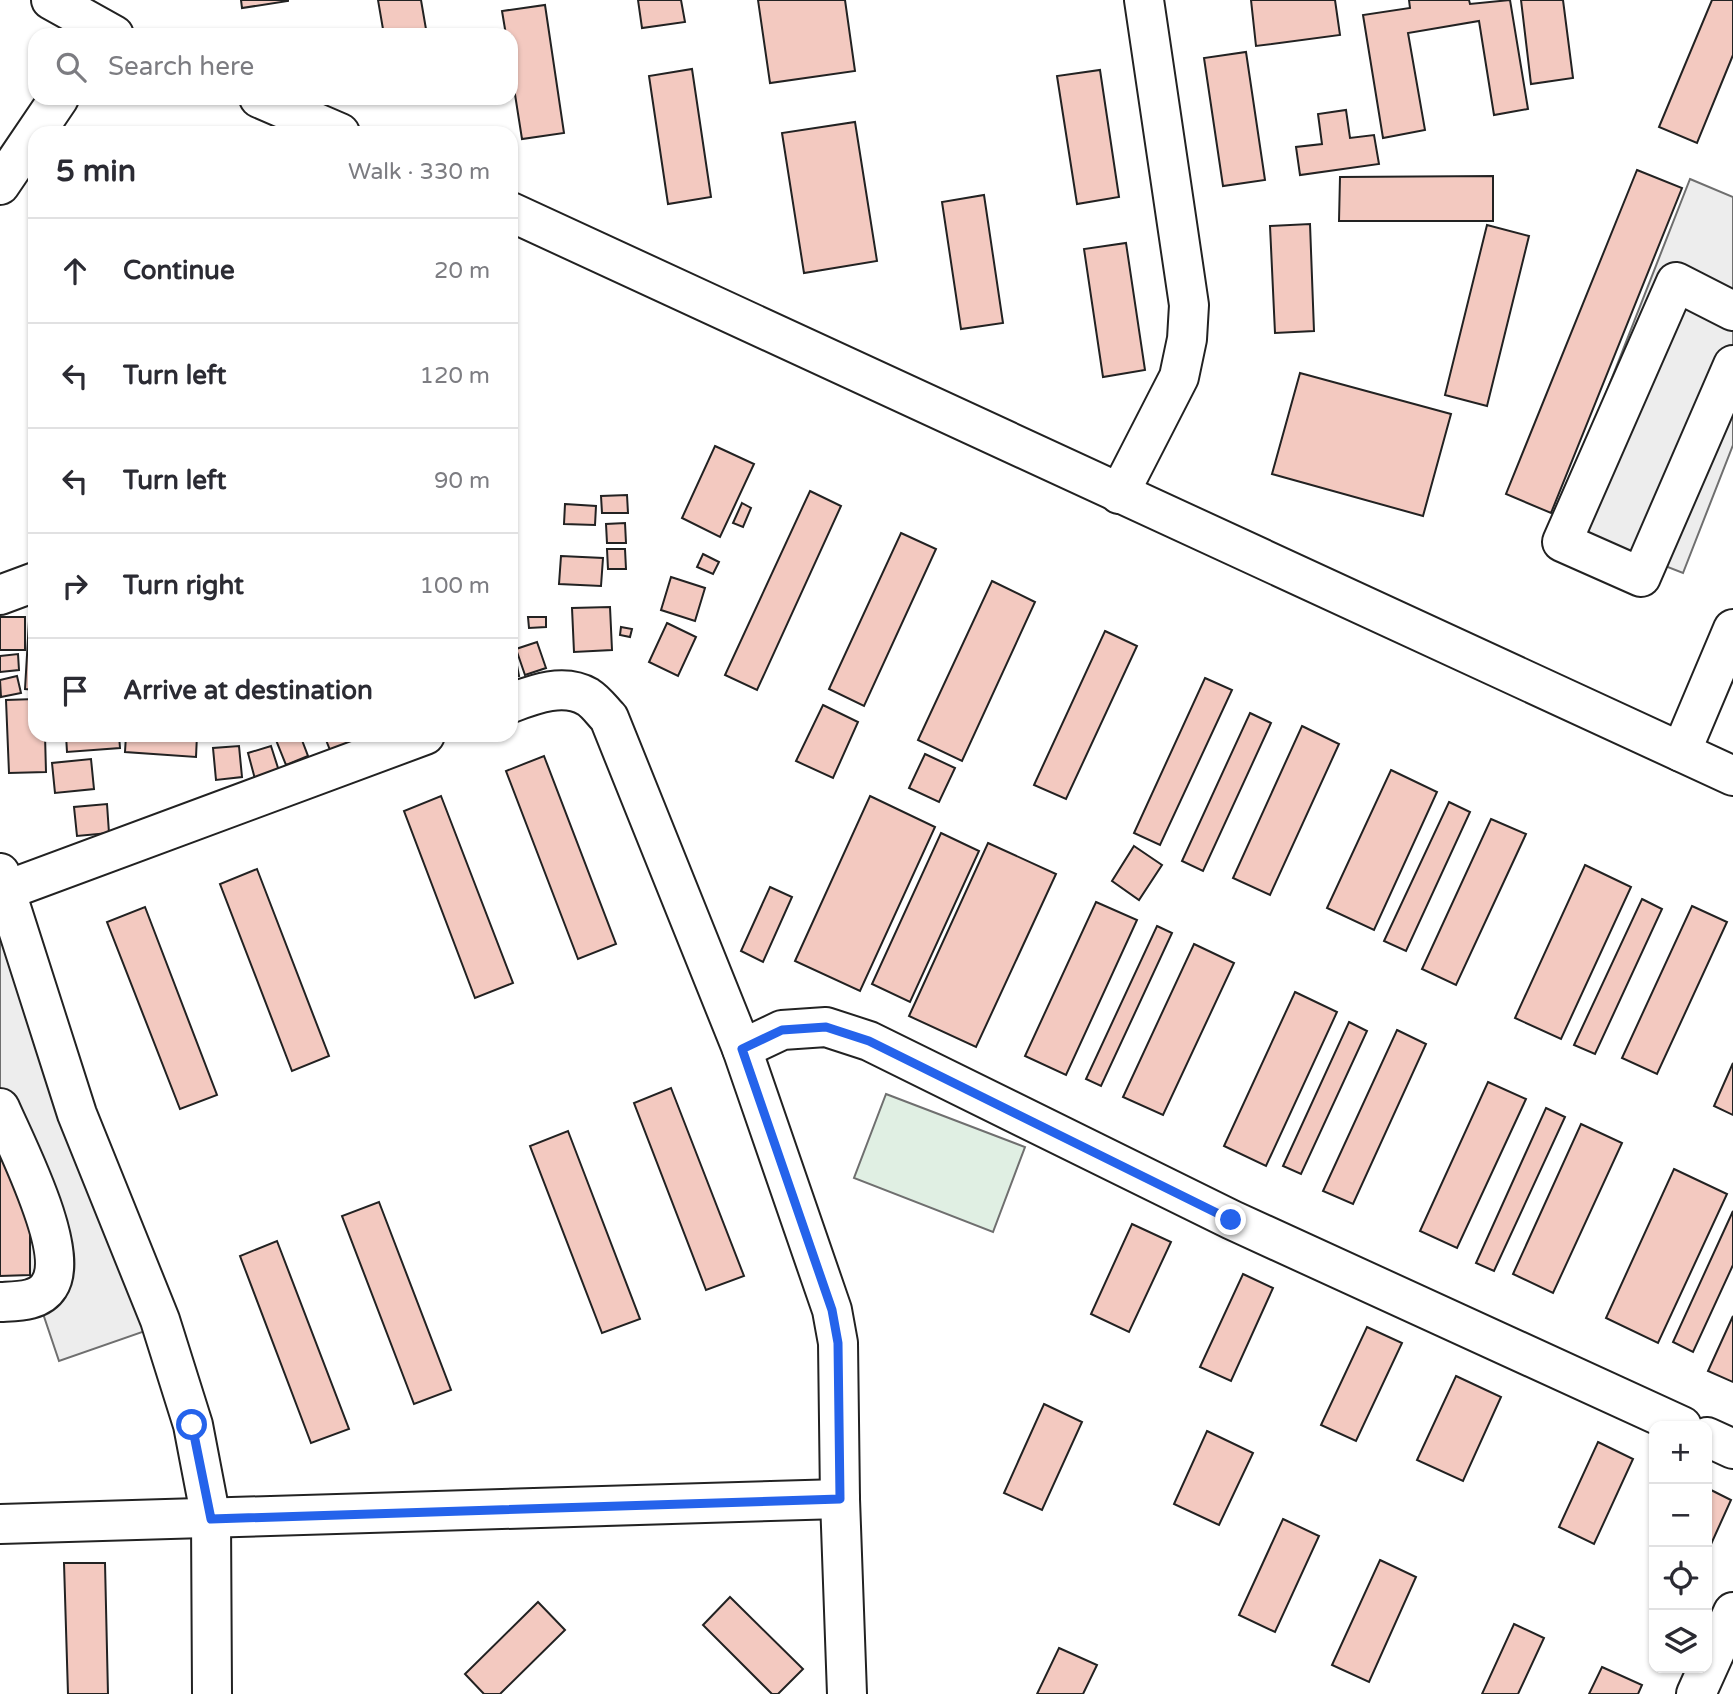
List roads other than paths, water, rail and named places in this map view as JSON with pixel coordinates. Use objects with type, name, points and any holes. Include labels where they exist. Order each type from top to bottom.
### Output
[{"type":"street","points":[[51,0],[96,28]]},
{"type":"street","points":[[1119,494],[1179,377],[1187,339],[1189,305],[1144,0]]},
{"type":"street","points":[[40,126],[54,105]]},
{"type":"street","points":[[275,105],[324,126]]},
{"type":"street","points":[[0,184],[28,143]]},
{"type":"street","points":[[518,215],[1733,776]]},
{"type":"street","points":[[1733,311],[1676,282],[1562,542],[1641,577],[1718,446],[1733,365]]},
{"type":"street","points":[[0,595],[28,585]]},
{"type":"street","points":[[1681,752],[1733,629]]},
{"type":"street","points":[[518,700],[539,693],[565,690],[589,698],[609,718],[742,1049],[832,1310],[838,1343],[847,1694]]},
{"type":"street","points":[[212,1694],[211,1519],[192,1425],[160,1320],[77,1114],[4,881],[405,742]]},
{"type":"street","points":[[742,1049],[782,1030],[826,1027],[869,1041],[1231,1220],[1671,1421]]},
{"type":"street","points":[[0,1108],[44,1209],[51,1234],[54,1273],[50,1285],[40,1295],[25,1300],[0,1302]]},
{"type":"street","points":[[1712,1439],[1733,1449]]},
{"type":"street","points":[[0,1524],[840,1499]]},
{"type":"street","points":[[1696,1694],[1733,1612]]}]
